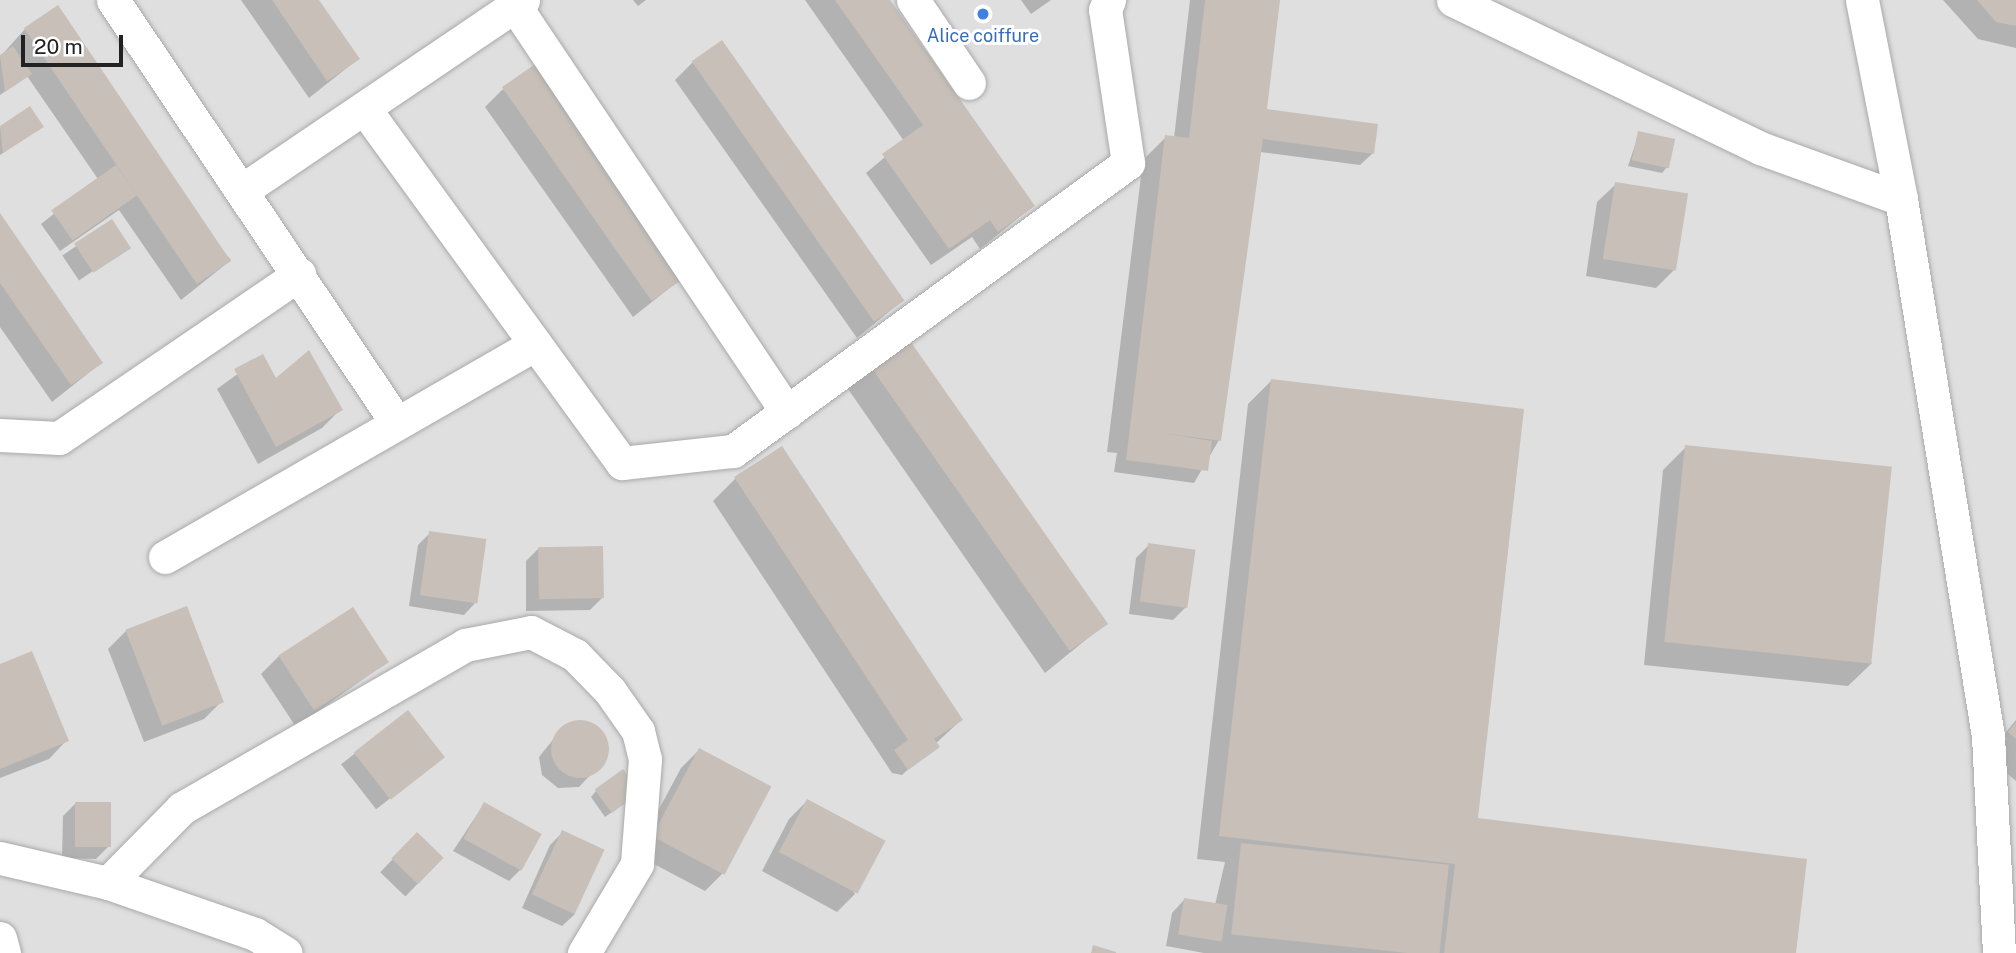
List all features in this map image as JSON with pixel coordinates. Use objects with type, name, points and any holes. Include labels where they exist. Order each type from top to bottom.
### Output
[{"type":"street","points":[[113,0],[244,189],[396,422]]},
{"type":"street","points":[[913,0],[969,83]]},
{"type":"street","points":[[364,108],[622,463],[733,451],[1128,163],[1105,10],[1109,0]]},
{"type":"street","points":[[1453,0],[1760,148],[1902,199]]},
{"type":"street","points":[[1862,0],[1902,199],[1989,736],[1999,953]]},
{"type":"street","points":[[244,189],[519,3],[787,412]]},
{"type":"street","points":[[0,435],[59,438],[299,274]]},
{"type":"street","points":[[165,557],[535,344]]},
{"type":"street","points":[[108,883],[182,808],[465,645],[531,632],[575,655],[610,691],[638,731],[645,759],[637,864],[593,950]]},
{"type":"street","points":[[0,858],[108,883],[255,934],[286,953]]},
{"type":"street","points":[[0,938],[4,953]]},
{"type":"shaded area","points":[[0,0],[2016,0],[2016,953],[0,953]]},
{"type":"building","points":[[272,0],[319,0],[360,59],[327,81]]},
{"type":"building","points":[[835,0],[890,0],[1035,206],[998,232],[990,220],[949,249],[882,154],[923,125]]},
{"type":"building","points":[[1205,0],[1280,0],[1267,109],[1378,124],[1374,154],[1263,139],[1221,441],[1162,433],[1212,441],[1208,471],[1126,460],[1165,135],[1189,138]]},
{"type":"building","points":[[1977,0],[2016,0],[2016,26],[1996,22]]},
{"type":"building","points":[[58,5],[231,261],[197,284],[24,28]]},
{"type":"building","points":[[722,40],[904,300],[874,322],[692,61]]},
{"type":"building","points":[[13,46],[32,74],[5,92],[0,55]]},
{"type":"building","points":[[538,62],[688,276],[652,301],[502,87]]},
{"type":"building","points":[[30,106],[44,127],[3,153],[0,126]]},
{"type":"building","points":[[1638,131],[1675,139],[1669,168],[1632,160]]},
{"type":"building","points":[[116,165],[137,195],[73,241],[51,210]]},
{"type":"building","points":[[1615,182],[1688,194],[1676,271],[1603,259]]},
{"type":"building","points":[[0,213],[103,363],[71,385],[0,283]]},
{"type":"building","points":[[112,219],[131,248],[93,273],[74,244]]},
{"type":"building","points":[[908,338],[1108,624],[1070,651],[869,365]]},
{"type":"building","points":[[309,350],[343,410],[276,447],[234,369],[263,354],[276,378]]},
{"type":"building","points":[[1271,379],[1524,409],[1478,818],[1807,859],[1796,953],[1444,953],[1455,864],[1219,836]]},
{"type":"building","points":[[1685,445],[1892,467],[1871,664],[1664,642]]},
{"type":"building","points":[[782,446],[963,720],[934,739],[940,747],[908,770],[894,750],[908,740],[734,477]]},
{"type":"building","points":[[429,531],[486,539],[477,603],[420,595]]},
{"type":"building","points":[[1148,543],[1196,550],[1187,608],[1140,601]]},
{"type":"building","points":[[603,546],[604,598],[539,599],[538,547]]},
{"type":"building","points":[[187,606],[224,702],[162,726],[125,630]]},
{"type":"building","points":[[353,607],[389,662],[314,711],[278,655]]},
{"type":"building","points":[[32,651],[69,741],[0,769],[0,664]]},
{"type":"building","points":[[408,710],[445,757],[391,800],[354,752]]},
{"type":"building","points":[[574,720],[586,720],[601,728],[609,743],[609,755],[601,770],[586,778],[574,778],[559,770],[551,755],[551,743],[559,728]]},
{"type":"building","points":[[2016,722],[2016,739],[2008,732]]},
{"type":"building","points":[[699,748],[771,786],[724,875],[652,836]]},
{"type":"building","points":[[623,769],[640,792],[612,813],[595,790]]},
{"type":"building","points":[[807,799],[886,841],[857,894],[779,852]]},
{"type":"building","points":[[75,802],[111,802],[111,847],[75,847]]},
{"type":"building","points":[[484,802],[542,834],[521,871],[464,839]]},
{"type":"building","points":[[562,830],[605,850],[575,914],[532,894]]},
{"type":"building","points":[[417,832],[444,858],[418,884],[391,859]]},
{"type":"building","points":[[1241,843],[1449,865],[1440,953],[1407,953],[1231,934]]},
{"type":"building","points":[[1184,898],[1227,905],[1222,941],[1178,935]]},
{"type":"building","points":[[1093,945],[1116,952],[1116,953],[1091,953]]},
{"type":"place","name":"Alice coiffure","points":[[983,14]]}]
